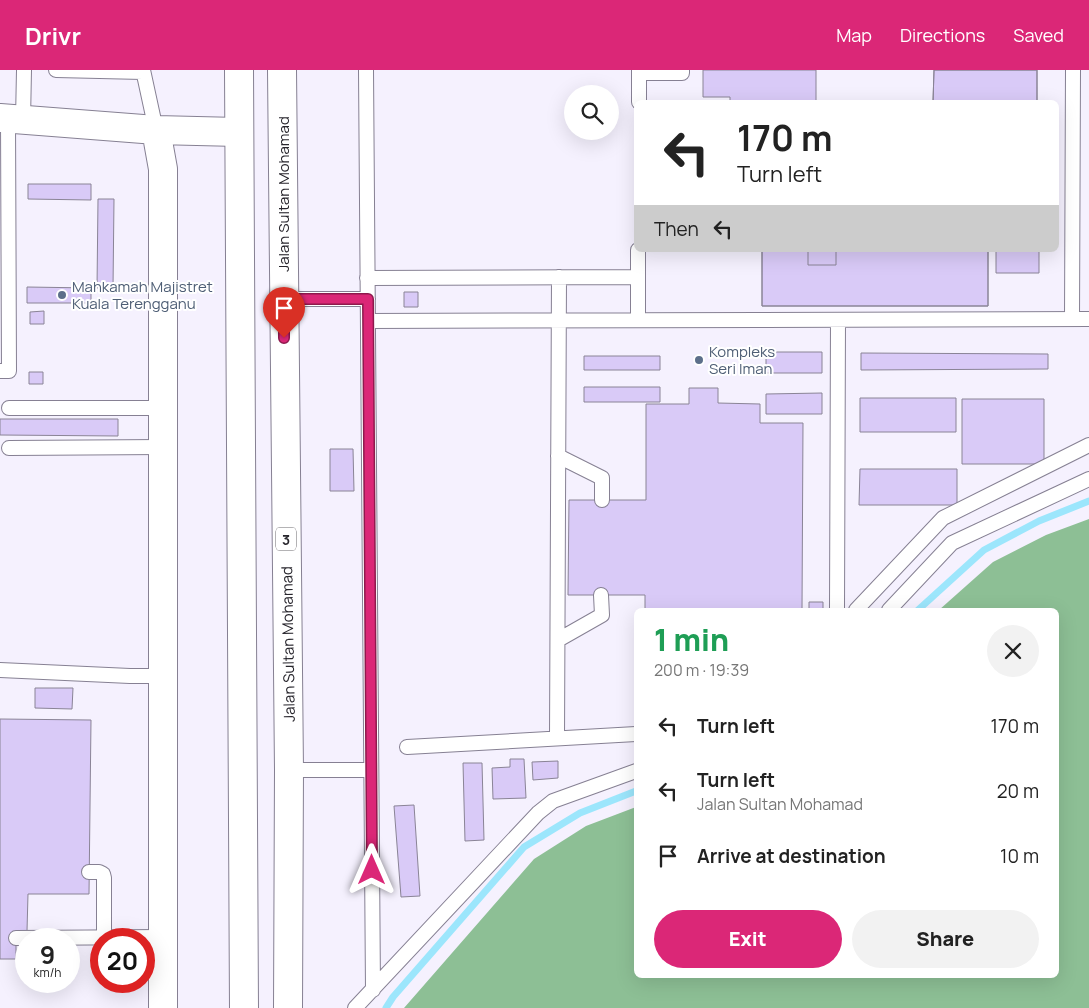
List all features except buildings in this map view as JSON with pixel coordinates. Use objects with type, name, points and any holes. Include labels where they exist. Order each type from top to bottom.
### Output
[{"type":"main road","points":[[238,70],[244,1008]]},
{"type":"main road","name":"Jalan Sultan Mohamad","points":[[282,70],[289,770],[288,1008]]},
{"type":"main road","points":[[10,119],[156,130],[238,132]]},
{"type":"main road","points":[[156,130],[164,168],[163,1008]]},
{"type":"lane","points":[[4,371],[10,119],[24,70]]},
{"type":"lane","points":[[56,70],[143,71],[156,130]]},
{"type":"lane","points":[[366,70],[372,990]]},
{"type":"lane","points":[[639,100],[639,71],[682,73],[682,70]]},
{"type":"lane","points":[[1072,70],[1072,320]]},
{"type":"lane","points":[[638,252],[638,320]]},
{"type":"lane","points":[[557,738],[559,277]]},
{"type":"lane","points":[[367,278],[638,277]]},
{"type":"lane","points":[[284,299],[368,299]]},
{"type":"lane","points":[[837,608],[838,320]]},
{"type":"lane","points":[[368,321],[1089,320]]},
{"type":"lane","points":[[9,408],[163,408]]},
{"type":"lane","points":[[858,608],[943,518],[1089,445]]},
{"type":"lane","points":[[9,448],[163,447]]},
{"type":"lane","points":[[558,456],[602,478],[602,500]]},
{"type":"lane","points":[[891,608],[952,543],[1089,479]]},
{"type":"lane","points":[[558,640],[602,614],[601,595]]},
{"type":"lane","points":[[0,670],[163,676]]},
{"type":"lane","points":[[407,746],[634,734]]},
{"type":"lane","points":[[289,770],[371,770]]},
{"type":"lane","points":[[355,1008],[538,813],[553,801],[634,772]]},
{"type":"lane","points":[[89,872],[103,874],[104,928]]},
{"type":"lane","points":[[155,937],[163,937]]},
{"type":"green space","points":[[1089,519],[1089,1008],[404,1008],[534,859],[586,826],[634,808],[634,978],[1059,978],[1059,608],[941,608],[993,562],[1046,535]]},
{"type":"waterway","points":[[920,608],[984,550],[1039,521],[1089,501]]},
{"type":"waterway","points":[[386,1008],[393,997],[524,847],[580,813],[634,792]]},
{"type":"place","name":"Mahkamah Majistret Kuala Terengganu","points":[[62,295]]},
{"type":"place","name":"Kompleks Seri Iman","points":[[699,360]]},
{"type":"route","points":[[284,338],[284,299],[368,299],[372,870]]}]
